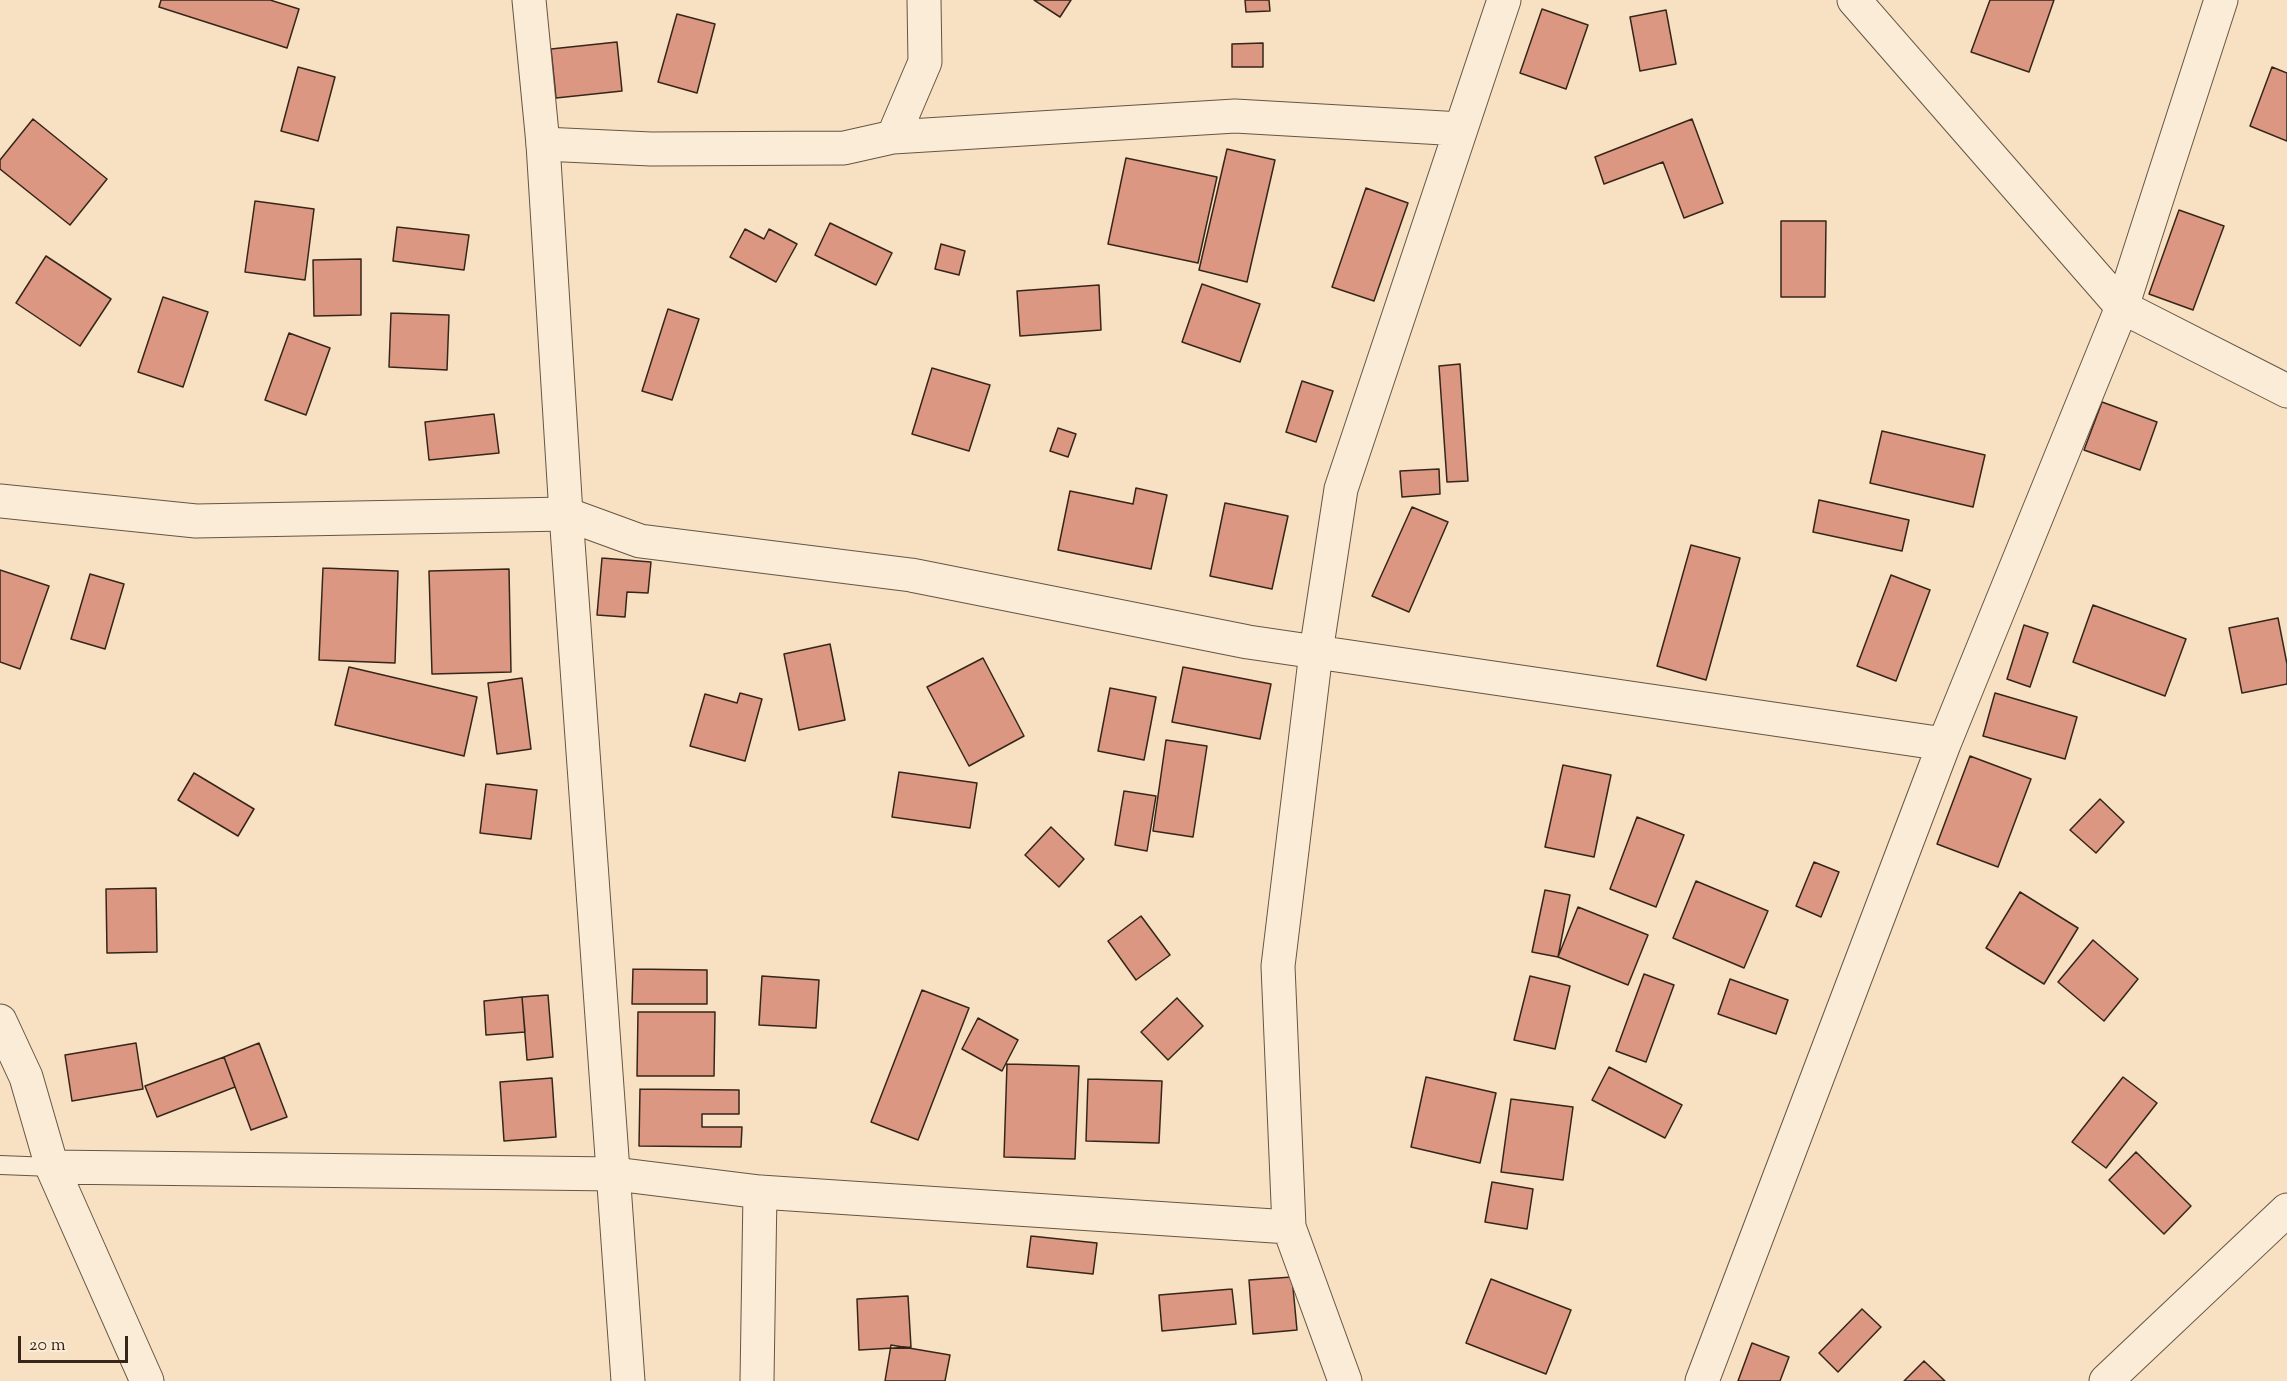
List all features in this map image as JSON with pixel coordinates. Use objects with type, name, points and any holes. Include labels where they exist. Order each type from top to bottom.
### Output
[{"type":"street","points":[[529,0],[543,144],[566,514],[628,1381]]},
{"type":"street","points":[[893,137],[925,62],[924,0]]},
{"type":"street","points":[[1345,1381],[1289,1227],[1278,966],[1316,652],[1341,489],[1504,0]]},
{"type":"street","points":[[1854,0],[2122,307],[2287,391]]},
{"type":"street","points":[[1702,1381],[1944,744],[2122,307],[2221,0]]},
{"type":"street","points":[[543,144],[651,149],[844,148],[893,137],[1235,116],[1461,129]]},
{"type":"street","points":[[0,501],[196,521],[566,514],[640,541],[911,575],[1248,642],[1944,744]]},
{"type":"street","points":[[0,1021],[26,1077],[52,1167],[147,1381]]},
{"type":"street","points":[[52,1167],[615,1174],[760,1192],[1289,1227]]},
{"type":"street","points":[[757,1381],[760,1192]]},
{"type":"street","points":[[2106,1381],[2287,1210]]},
{"type":"lane","points":[[0,1165],[52,1167]]},
{"type":"building","points":[[161,0],[270,0],[299,9],[287,48],[159,7]]},
{"type":"building","points":[[1034,0],[1071,0],[1060,17]]},
{"type":"building","points":[[1245,0],[1269,0],[1270,11],[1246,12]]},
{"type":"building","points":[[1990,0],[2054,0],[2029,72],[1971,52]]},
{"type":"building","points":[[1542,9],[1588,25],[1566,89],[1520,73]]},
{"type":"building","points":[[1666,10],[1676,64],[1640,71],[1630,17]]},
{"type":"building","points":[[677,14],[715,24],[697,93],[658,82]]},
{"type":"building","points":[[617,42],[622,91],[556,98],[551,49]]},
{"type":"building","points":[[1263,43],[1263,67],[1232,67],[1232,44]]},
{"type":"building","points":[[298,67],[335,77],[318,141],[281,131]]},
{"type":"building","points":[[2272,67],[2287,73],[2287,141],[2250,126]]},
{"type":"building","points":[[33,119],[107,179],[70,225],[0,169],[0,160]]},
{"type":"building","points":[[1692,119],[1723,203],[1684,218],[1663,162],[1604,184],[1595,157]]},
{"type":"building","points":[[1227,149],[1275,160],[1247,282],[1199,270]]},
{"type":"building","points":[[1126,158],[1217,177],[1198,263],[1108,244]]},
{"type":"building","points":[[1366,188],[1408,203],[1374,301],[1332,287]]},
{"type":"building","points":[[255,201],[314,209],[305,280],[245,272]]},
{"type":"building","points":[[2179,210],[2224,226],[2193,310],[2149,294]]},
{"type":"building","points":[[1781,221],[1826,221],[1825,297],[1781,297]]},
{"type":"building","points":[[830,223],[892,253],[876,285],[815,255]]},
{"type":"building","points":[[397,227],[469,235],[464,270],[393,261]]},
{"type":"building","points":[[745,229],[764,239],[769,229],[797,244],[776,282],[730,257]]},
{"type":"building","points":[[941,244],[965,251],[959,275],[935,269]]},
{"type":"building","points":[[46,256],[111,299],[80,346],[16,303]]},
{"type":"building","points":[[361,259],[361,315],[314,316],[313,260]]},
{"type":"building","points":[[1202,284],[1260,304],[1240,362],[1182,342]]},
{"type":"building","points":[[1099,285],[1101,330],[1020,336],[1017,291]]},
{"type":"building","points":[[163,297],[208,312],[183,387],[138,372]]},
{"type":"building","points":[[668,309],[699,319],[672,400],[642,391]]},
{"type":"building","points":[[391,313],[449,315],[447,370],[389,367]]},
{"type":"building","points":[[289,333],[330,348],[306,415],[265,400]]},
{"type":"building","points":[[1460,364],[1468,481],[1447,482],[1439,366]]},
{"type":"building","points":[[932,368],[990,385],[969,451],[912,434]]},
{"type":"building","points":[[1302,381],[1333,391],[1316,442],[1286,432]]},
{"type":"building","points":[[2102,402],[2157,422],[2140,470],[2084,450]]},
{"type":"building","points":[[494,414],[499,453],[429,460],[425,422]]},
{"type":"building","points":[[1058,428],[1076,434],[1068,457],[1050,451]]},
{"type":"building","points":[[1882,431],[1985,455],[1973,507],[1870,483]]},
{"type":"building","points":[[1439,469],[1440,494],[1402,497],[1400,471]]},
{"type":"building","points":[[1136,488],[1167,495],[1151,569],[1058,550],[1070,491],[1133,504]]},
{"type":"building","points":[[1819,500],[1909,520],[1902,551],[1813,532]]},
{"type":"building","points":[[1225,503],[1288,516],[1272,589],[1210,576]]},
{"type":"building","points":[[1412,507],[1448,522],[1409,612],[1372,596]]},
{"type":"building","points":[[1691,545],[1740,558],[1706,680],[1657,666]]},
{"type":"building","points":[[602,558],[651,562],[648,593],[627,592],[625,617],[597,615]]},
{"type":"building","points":[[323,568],[398,571],[395,663],[319,660]]},
{"type":"building","points":[[509,569],[511,672],[432,674],[429,571]]},
{"type":"building","points":[[0,570],[49,586],[20,669],[0,662]]},
{"type":"building","points":[[90,574],[124,584],[105,649],[71,639]]},
{"type":"building","points":[[1891,575],[1930,590],[1896,681],[1857,666]]},
{"type":"building","points":[[2093,605],[2186,639],[2165,696],[2073,662]]},
{"type":"building","points":[[2278,618],[2287,664],[2287,684],[2242,693],[2229,628]]},
{"type":"building","points":[[2024,625],[2048,633],[2030,687],[2007,679]]},
{"type":"building","points":[[830,644],[845,720],[799,730],[784,654]]},
{"type":"building","points":[[983,658],[1024,736],[969,766],[927,687]]},
{"type":"building","points":[[349,667],[477,697],[464,756],[335,725]]},
{"type":"building","points":[[1183,667],[1271,684],[1260,739],[1172,722]]},
{"type":"building","points":[[522,678],[531,749],[497,754],[488,683]]},
{"type":"building","points":[[1110,688],[1156,697],[1144,760],[1098,751]]},
{"type":"building","points":[[740,693],[762,699],[745,761],[690,746],[705,694],[737,703]]},
{"type":"building","points":[[1995,693],[2077,717],[2065,759],[1983,736]]},
{"type":"building","points":[[1166,740],[1207,746],[1193,837],[1153,831]]},
{"type":"building","points":[[1970,756],[2031,779],[1998,867],[1937,844]]},
{"type":"building","points":[[1563,765],[1611,775],[1594,857],[1545,847]]},
{"type":"building","points":[[899,772],[977,783],[970,828],[892,817]]},
{"type":"building","points":[[194,773],[254,809],[238,836],[178,800]]},
{"type":"building","points":[[486,784],[537,790],[531,839],[480,833]]},
{"type":"building","points":[[1124,791],[1156,796],[1147,851],[1115,845]]},
{"type":"building","points":[[2100,799],[2124,822],[2096,853],[2070,830]]},
{"type":"building","points":[[1637,817],[1684,835],[1656,907],[1610,889]]},
{"type":"building","points":[[1051,827],[1084,859],[1059,887],[1025,855]]},
{"type":"building","points":[[1814,862],[1839,872],[1821,917],[1796,906]]},
{"type":"building","points":[[1696,881],[1768,911],[1744,968],[1673,938]]},
{"type":"building","points":[[156,888],[157,952],[107,953],[106,889]]},
{"type":"building","points":[[1545,890],[1570,895],[1558,957],[1532,952]]},
{"type":"building","points":[[2020,892],[2078,928],[2044,984],[1986,948]]},
{"type":"building","points":[[1578,907],[1648,935],[1628,985],[1558,957]]},
{"type":"building","points":[[1141,916],[1170,955],[1136,980],[1108,941]]},
{"type":"building","points":[[2093,940],[2138,979],[2104,1021],[2058,982]]},
{"type":"building","points":[[633,969],[707,970],[707,1004],[632,1004]]},
{"type":"building","points":[[1644,974],[1674,985],[1646,1062],[1616,1051]]},
{"type":"building","points":[[762,976],[819,980],[816,1028],[759,1025]]},
{"type":"building","points":[[1530,976],[1570,986],[1555,1049],[1514,1040]]},
{"type":"building","points":[[1730,979],[1788,1000],[1776,1034],[1718,1014]]},
{"type":"building","points":[[922,990],[969,1008],[918,1140],[871,1122]]},
{"type":"building","points":[[548,995],[553,1057],[527,1060],[522,997]]},
{"type":"building","points":[[522,997],[525,1032],[486,1035],[484,1001]]},
{"type":"building","points":[[1177,998],[1203,1026],[1168,1060],[1141,1032]]},
{"type":"building","points":[[638,1012],[715,1012],[714,1076],[637,1076]]},
{"type":"building","points":[[978,1018],[1018,1040],[1002,1071],[962,1049]]},
{"type":"building","points":[[136,1043],[143,1089],[72,1101],[65,1055]]},
{"type":"building","points":[[259,1043],[287,1117],[251,1130],[224,1057]]},
{"type":"building","points":[[224,1057],[235,1087],[157,1117],[145,1086]]},
{"type":"building","points":[[1007,1064],[1079,1066],[1075,1159],[1004,1157]]},
{"type":"building","points":[[1609,1067],[1682,1105],[1665,1138],[1592,1100]]},
{"type":"building","points":[[1426,1077],[1496,1093],[1480,1163],[1411,1147]]},
{"type":"building","points":[[2123,1077],[2157,1103],[2106,1168],[2072,1142]]},
{"type":"building","points":[[552,1078],[556,1137],[504,1141],[500,1082]]},
{"type":"building","points":[[1088,1079],[1162,1081],[1159,1143],[1086,1141]]},
{"type":"building","points":[[640,1089],[739,1090],[739,1114],[702,1114],[702,1127],[742,1127],[741,1147],[639,1146]]},
{"type":"building","points":[[1511,1099],[1573,1107],[1563,1180],[1501,1172]]},
{"type":"building","points":[[2136,1152],[2191,1206],[2164,1234],[2109,1180]]},
{"type":"building","points":[[1492,1182],[1533,1189],[1527,1229],[1485,1222]]},
{"type":"building","points":[[1031,1236],[1097,1243],[1093,1274],[1027,1267]]},
{"type":"building","points":[[1292,1277],[1297,1330],[1253,1334],[1249,1280]]},
{"type":"building","points":[[1491,1279],[1571,1310],[1546,1374],[1466,1343]]},
{"type":"building","points":[[1232,1289],[1236,1324],[1162,1331],[1159,1295]]},
{"type":"building","points":[[908,1296],[911,1347],[859,1350],[857,1299]]},
{"type":"building","points":[[1862,1309],[1881,1327],[1838,1372],[1819,1353]]},
{"type":"building","points":[[1752,1343],[1789,1357],[1780,1381],[1738,1381]]},
{"type":"building","points":[[891,1345],[950,1355],[945,1381],[885,1381]]},
{"type":"building","points":[[1924,1361],[1945,1381],[1904,1381]]}]
